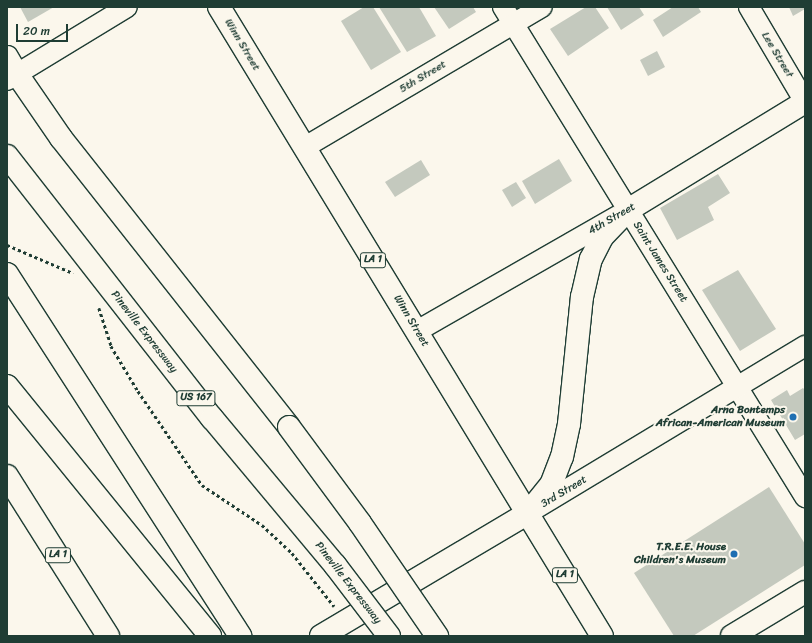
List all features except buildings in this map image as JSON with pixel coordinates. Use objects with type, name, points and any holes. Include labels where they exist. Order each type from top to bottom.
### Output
[{"type":"main road","name":"Winn Street","points":[[219,7],[602,636]]},
{"type":"main road","points":[[10,70],[61,138],[289,427],[365,529],[437,636]]},
{"type":"main road","name":"4th Street","points":[[628,210],[805,102]]},
{"type":"main road","name":"Pineville Expressway","points":[[7,156],[207,412],[335,565],[389,636]]},
{"type":"main road","points":[[528,514],[551,485],[562,457],[569,424],[579,318],[591,258],[602,237],[628,210]]},
{"type":"main road","points":[[7,274],[240,636]]},
{"type":"main road","points":[[7,386],[210,636]]},
{"type":"main road","name":"LA 1","points":[[7,476],[108,636]]},
{"type":"main road","name":"3rd Street","points":[[321,636],[528,514]]},
{"type":"main road","points":[[732,636],[805,592]]},
{"type":"street","points":[[10,70],[127,7]]},
{"type":"street","name":"Saint James Street","points":[[503,7],[805,497]]},
{"type":"street","name":"5th Street","points":[[305,147],[542,7]]},
{"type":"street","name":"Lee Street","points":[[749,7],[805,102]]},
{"type":"street","name":"4th Street","points":[[417,331],[628,210]]},
{"type":"street","name":"3rd Street","points":[[528,514],[805,346]]},
{"type":"path","points":[[7,245],[73,273],[78,277]]},
{"type":"path","points":[[98,305],[111,346],[138,391],[202,485],[262,525],[292,553],[345,621]]},
{"type":"place","name":"Arna Bontemps African-American Museum","points":[[793,417]]},
{"type":"place","name":"T.R.E.E. House Children's Museum","points":[[734,554]]}]
